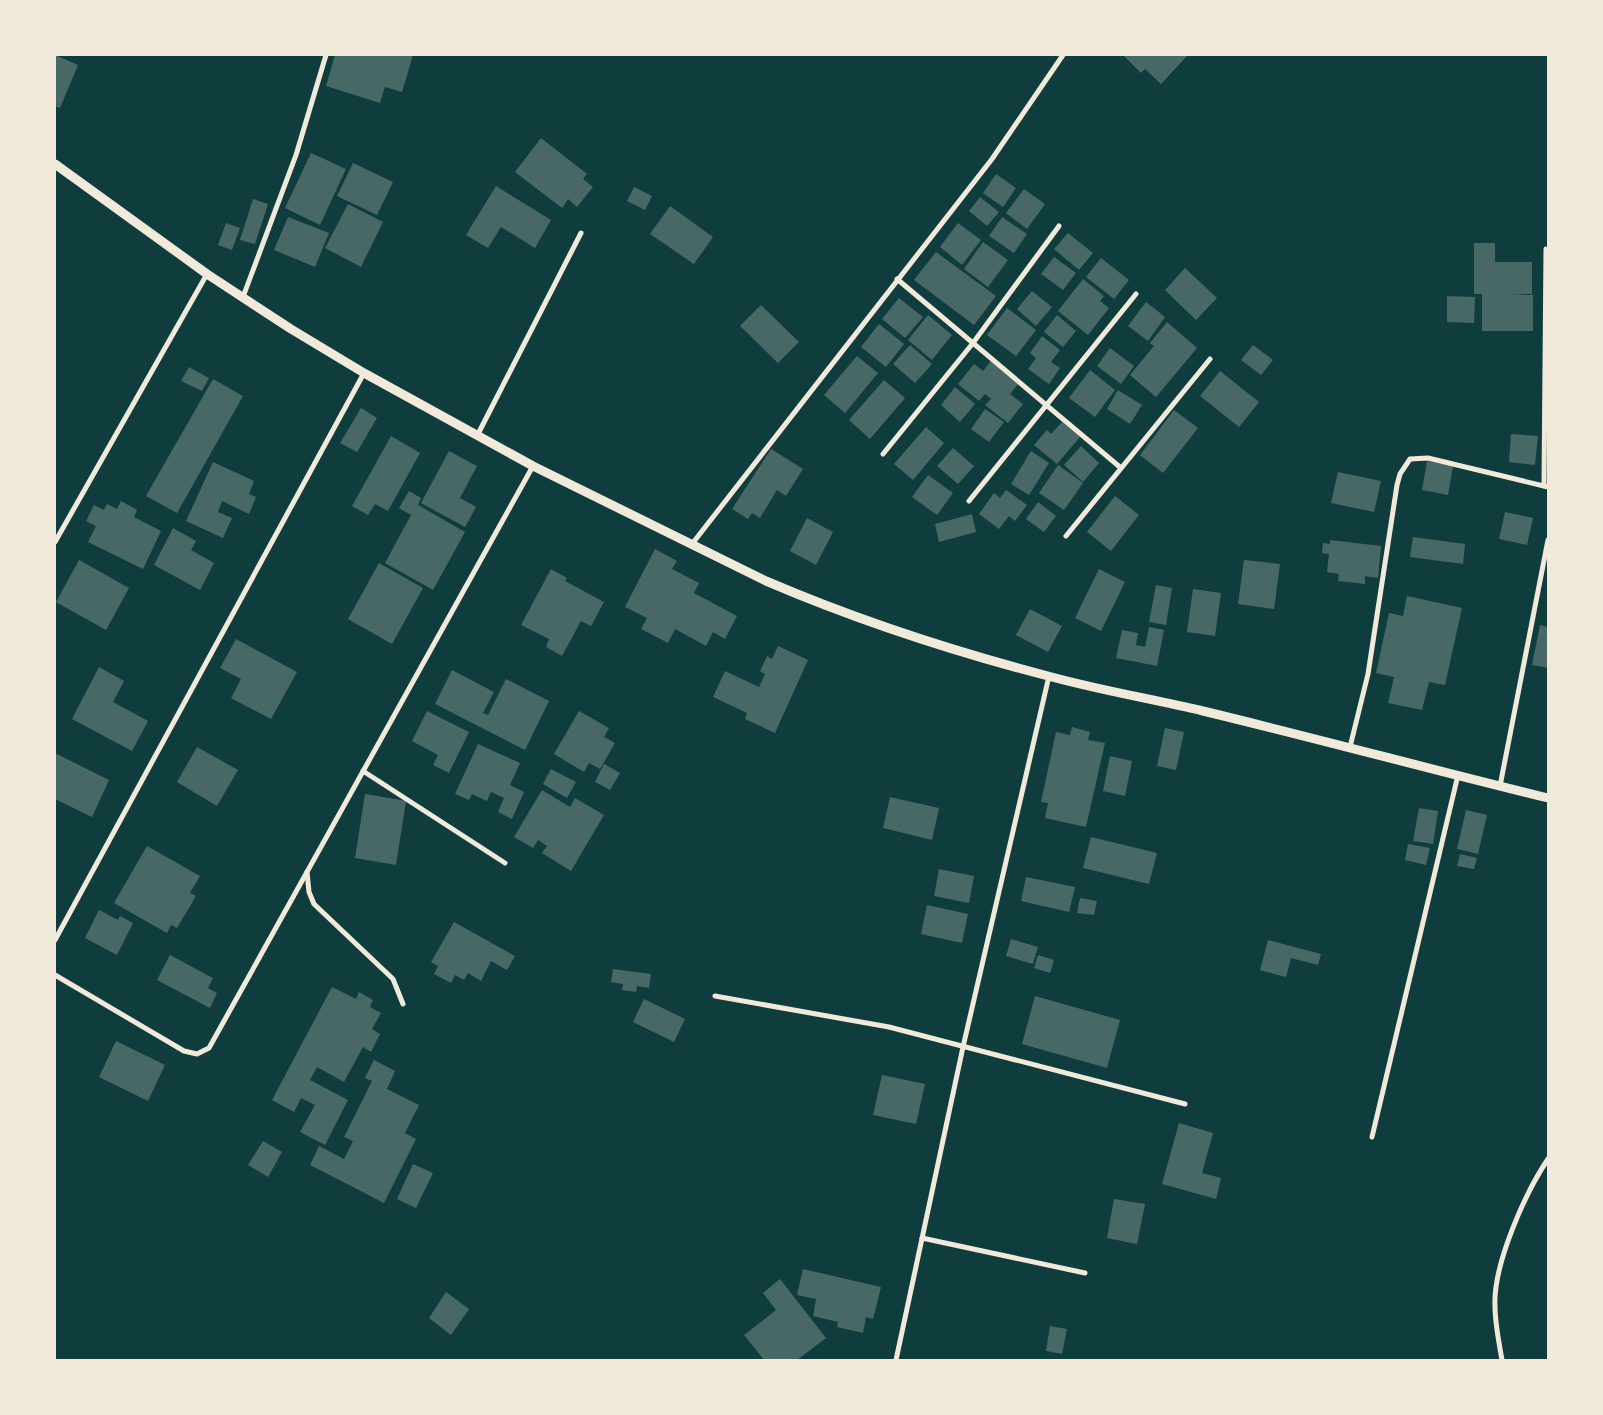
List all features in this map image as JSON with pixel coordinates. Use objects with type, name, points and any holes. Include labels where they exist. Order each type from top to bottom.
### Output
[{"type":"street","points":[[243,297],[296,155],[326,55]]},
{"type":"street","points":[[692,544],[992,159],[1063,55]]},
{"type":"street","points":[[55,164],[207,274],[364,373],[533,466],[766,581],[845,614],[1049,676],[1350,747],[1548,798]]},
{"type":"street","points":[[883,454],[973,343],[1059,226]]},
{"type":"street","points":[[477,436],[581,233]]},
{"type":"street","points":[[1350,747],[1368,674],[1397,485],[1410,459],[1428,458],[1546,487],[1546,249]]},
{"type":"street","points":[[55,542],[207,274]]},
{"type":"street","points":[[897,280],[1121,468]]},
{"type":"street","points":[[969,501],[1136,294]]},
{"type":"street","points":[[1066,536],[1210,359]]},
{"type":"street","points":[[55,940],[364,373]]},
{"type":"street","points":[[55,975],[175,1047],[190,1054],[204,1052],[208,1048],[533,466]]},
{"type":"street","points":[[1500,786],[1548,540]]},
{"type":"street","points":[[896,1360],[963,1047],[1049,676]]},
{"type":"street","points":[[363,770],[505,863]]},
{"type":"street","points":[[1372,1137],[1458,774]]},
{"type":"street","points":[[307,871],[309,892],[314,904],[393,979],[403,1004]]},
{"type":"street","points":[[715,996],[849,1018],[1186,1104]]},
{"type":"street","points":[[1502,1360],[1494,1306],[1500,1272],[1526,1197],[1534,1180],[1548,1159]]},
{"type":"street","points":[[922,1238],[1085,1274]]},
{"type":"building","points":[[55,55],[78,65],[60,108],[55,106]]},
{"type":"building","points":[[335,55],[413,55],[402,92],[385,87],[380,103],[326,86]]},
{"type":"building","points":[[1123,55],[1188,55],[1161,84],[1145,69],[1141,73]]},
{"type":"building","points":[[541,138],[587,174],[583,179],[593,187],[577,207],[568,199],[562,208],[515,172]]},
{"type":"building","points":[[311,153],[346,169],[320,225],[285,208]]},
{"type":"building","points":[[353,163],[393,182],[377,215],[337,196]]},
{"type":"building","points":[[996,174],[1016,188],[1003,207],[983,193]]},
{"type":"building","points":[[496,186],[551,220],[535,248],[501,227],[488,248],[466,235]]},
{"type":"building","points":[[634,187],[652,196],[645,210],[627,201]]},
{"type":"building","points":[[1024,189],[1045,204],[1027,229],[1006,213]]},
{"type":"building","points":[[980,197],[999,212],[987,226],[969,211]]},
{"type":"building","points":[[253,199],[268,204],[255,244],[240,240]]},
{"type":"building","points":[[348,204],[383,222],[361,267],[325,248]]},
{"type":"building","points":[[670,206],[713,237],[694,264],[650,234]]},
{"type":"building","points":[[288,217],[329,233],[315,267],[274,250]]},
{"type":"building","points":[[1002,217],[1027,234],[1014,253],[989,236]]},
{"type":"building","points":[[226,223],[240,228],[232,250],[218,245]]},
{"type":"building","points":[[958,223],[981,240],[962,265],[940,247]]},
{"type":"building","points":[[1068,233],[1093,253],[1079,270],[1054,249]]},
{"type":"building","points":[[983,242],[1008,260],[988,287],[964,269]]},
{"type":"building","points":[[1474,243],[1495,243],[1495,262],[1532,262],[1532,294],[1510,295],[1533,295],[1533,331],[1482,331],[1482,294],[1474,294]]},
{"type":"building","points":[[936,252],[996,296],[974,325],[914,280]]},
{"type":"building","points":[[1054,257],[1076,273],[1063,290],[1041,274]]},
{"type":"building","points":[[1101,258],[1129,280],[1114,299],[1086,277]]},
{"type":"building","points":[[1185,268],[1217,298],[1196,320],[1165,290]]},
{"type":"building","points":[[1083,279],[1104,296],[1100,301],[1109,308],[1088,335],[1058,311]]},
{"type":"building","points":[[1032,291],[1052,307],[1036,326],[1017,309]]},
{"type":"building","points":[[1447,296],[1475,297],[1474,323],[1447,322]]},
{"type":"building","points":[[899,298],[923,317],[905,338],[882,319]]},
{"type":"building","points":[[1146,302],[1165,317],[1148,341],[1128,326]]},
{"type":"building","points":[[761,305],[799,342],[778,363],[740,326]]},
{"type":"building","points":[[1007,308],[1036,330],[1016,356],[987,335]]},
{"type":"building","points":[[928,315],[952,335],[932,360],[908,340]]},
{"type":"building","points":[[1057,315],[1076,331],[1063,347],[1044,332]]},
{"type":"building","points":[[1167,322],[1197,348],[1156,397],[1130,375],[1154,346],[1150,343]]},
{"type":"building","points":[[879,324],[904,344],[886,367],[861,347]]},
{"type":"building","points":[[1042,336],[1060,350],[1051,362],[1060,368],[1049,384],[1028,369],[1036,358],[1030,353]]},
{"type":"building","points":[[910,345],[932,364],[915,383],[893,364]]},
{"type":"building","points":[[1253,345],[1273,360],[1261,375],[1241,360]]},
{"type":"building","points":[[1110,348],[1134,366],[1121,384],[1097,366]]},
{"type":"building","points":[[857,356],[878,373],[845,413],[824,395]]},
{"type":"building","points":[[991,361],[1019,383],[1010,394],[1023,404],[1008,423],[985,405],[991,399],[985,394],[979,401],[958,384],[974,364],[983,371]]},
{"type":"building","points":[[189,367],[209,378],[202,391],[181,381]]},
{"type":"building","points":[[1090,370],[1115,390],[1095,417],[1069,398]]},
{"type":"building","points":[[1220,371],[1259,402],[1239,427],[1200,396]]},
{"type":"building","points":[[213,379],[243,396],[177,513],[146,496]]},
{"type":"building","points":[[884,380],[905,398],[870,439],[849,420]]},
{"type":"building","points":[[955,387],[975,404],[960,422],[941,405]]},
{"type":"building","points":[[1118,390],[1142,405],[1130,424],[1107,409]]},
{"type":"building","points":[[361,408],[377,418],[357,452],[340,443]]},
{"type":"building","points":[[985,409],[1004,422],[989,442],[971,429]]},
{"type":"building","points":[[1174,410],[1198,428],[1163,473],[1140,455]]},
{"type":"building","points":[[1062,422],[1080,437],[1057,464],[1034,445],[1047,430],[1051,434]]},
{"type":"building","points":[[926,427],[944,443],[913,480],[894,464]]},
{"type":"building","points":[[1511,434],[1538,436],[1535,465],[1509,462]]},
{"type":"building","points":[[391,436],[420,453],[388,511],[375,504],[368,515],[352,506]]},
{"type":"building","points":[[1081,446],[1099,463],[1083,482],[1064,465]]},
{"type":"building","points":[[953,448],[974,466],[958,484],[937,466]]},
{"type":"building","points":[[771,449],[803,469],[786,496],[777,490],[760,518],[752,513],[748,519],[732,509]]},
{"type":"building","points":[[449,451],[477,466],[460,498],[476,507],[465,527],[421,503]]},
{"type":"building","points":[[1031,451],[1049,463],[1029,495],[1011,484]]},
{"type":"building","points":[[1427,461],[1453,466],[1448,495],[1422,490]]},
{"type":"building","points":[[213,462],[254,481],[249,494],[256,497],[249,514],[222,501],[218,512],[232,518],[223,538],[186,521]]},
{"type":"building","points":[[1058,465],[1083,483],[1064,510],[1039,493]]},
{"type":"building","points":[[1338,472],[1381,481],[1374,512],[1331,503]]},
{"type":"building","points":[[928,475],[953,493],[937,515],[912,497]]},
{"type":"building","points":[[1006,490],[1027,505],[1015,521],[1009,516],[999,529],[979,514],[994,493],[1000,498]]},
{"type":"building","points":[[409,491],[421,498],[418,505],[465,532],[433,590],[385,563],[411,515],[399,508]]},
{"type":"building","points":[[1115,496],[1139,515],[1111,551],[1087,532]]},
{"type":"building","points":[[121,501],[137,510],[134,517],[161,531],[143,569],[88,542],[96,526],[86,521],[94,505],[104,510],[107,504],[117,509]]},
{"type":"building","points":[[1038,502],[1056,516],[1044,532],[1026,519]]},
{"type":"building","points":[[1505,512],[1533,518],[1527,545],[1499,539]]},
{"type":"building","points":[[972,514],[976,532],[939,542],[935,524]]},
{"type":"building","points":[[807,518],[833,532],[816,565],[790,551]]},
{"type":"building","points":[[173,528],[196,541],[191,550],[214,563],[200,590],[154,565]]},
{"type":"building","points":[[1413,537],[1465,544],[1463,564],[1410,557]]},
{"type":"building","points":[[1330,540],[1381,546],[1378,578],[1365,576],[1365,584],[1338,581],[1339,574],[1327,572],[1329,554],[1322,553],[1323,543],[1330,544]]},
{"type":"building","points":[[655,549],[677,561],[672,569],[699,583],[694,593],[737,616],[725,639],[713,632],[706,646],[675,629],[668,643],[641,629],[647,618],[625,607]]},
{"type":"building","points":[[79,560],[129,588],[106,630],[56,602]]},
{"type":"building","points":[[1244,560],[1280,564],[1274,609],[1238,604]]},
{"type":"building","points":[[379,563],[423,588],[392,644],[348,619]]},
{"type":"building","points":[[551,569],[567,578],[565,581],[604,602],[591,626],[581,621],[562,656],[546,647],[549,639],[521,625]]},
{"type":"building","points":[[1099,569],[1125,582],[1101,631],[1075,618]]},
{"type":"building","points":[[1156,585],[1172,588],[1166,625],[1149,622]]},
{"type":"building","points":[[1193,589],[1221,593],[1215,636],[1187,632]]},
{"type":"building","points":[[1407,596],[1462,608],[1445,685],[1429,682],[1422,710],[1388,703],[1394,677],[1376,673],[1389,613],[1403,616]]},
{"type":"building","points":[[1030,609],[1062,626],[1048,652],[1016,635]]},
{"type":"building","points":[[1540,625],[1548,627],[1548,668],[1532,665]]},
{"type":"building","points":[[1149,627],[1164,630],[1157,666],[1116,658],[1122,630],[1138,633],[1136,645],[1145,647]]},
{"type":"building","points":[[236,639],[297,672],[271,719],[231,698],[241,679],[220,668]]},
{"type":"building","points":[[778,646],[808,660],[775,733],[745,719],[747,713],[713,697],[725,671],[759,687],[765,674],[760,671],[767,656],[772,659]]},
{"type":"building","points":[[99,667],[124,681],[113,702],[148,721],[132,751],[72,719]]},
{"type":"building","points":[[452,670],[494,692],[483,713],[488,715],[506,679],[549,701],[525,750],[435,704]]},
{"type":"building","points":[[427,711],[469,732],[449,773],[433,765],[438,755],[412,741]]},
{"type":"building","points":[[579,711],[609,728],[604,737],[615,743],[600,769],[589,763],[584,772],[554,754]]},
{"type":"building","points":[[1072,727],[1090,732],[1088,740],[1105,743],[1086,827],[1045,818],[1048,803],[1041,802],[1056,732],[1070,735]]},
{"type":"building","points":[[1165,728],[1184,732],[1176,770],[1157,766]]},
{"type":"building","points":[[478,744],[520,763],[510,785],[524,792],[512,819],[498,812],[504,798],[491,792],[487,801],[472,794],[469,800],[455,794]]},
{"type":"building","points":[[197,747],[238,770],[217,806],[177,782]]},
{"type":"building","points":[[55,753],[109,780],[92,817],[55,799]]},
{"type":"building","points":[[1110,756],[1132,761],[1125,796],[1103,791]]},
{"type":"building","points":[[604,764],[620,773],[610,790],[595,782]]},
{"type":"building","points":[[551,769],[576,782],[567,798],[543,784]]},
{"type":"building","points":[[542,790],[570,807],[575,798],[604,815],[571,871],[542,853],[547,846],[538,840],[533,848],[514,837]]},
{"type":"building","points":[[365,794],[406,801],[396,865],[355,858]]},
{"type":"building","points":[[890,797],[939,808],[932,840],[883,828]]},
{"type":"building","points":[[1419,808],[1438,811],[1433,844],[1413,841]]},
{"type":"building","points":[[1466,810],[1487,815],[1478,854],[1457,849]]},
{"type":"building","points":[[1091,837],[1157,853],[1149,884],[1083,868]]},
{"type":"building","points":[[1408,844],[1430,848],[1426,865],[1405,860]]},
{"type":"building","points":[[147,846],[200,876],[190,893],[196,896],[177,928],[171,925],[167,933],[114,903]]},
{"type":"building","points":[[1460,854],[1477,858],[1474,869],[1457,866]]},
{"type":"building","points":[[939,869],[974,876],[969,903],[934,896]]},
{"type":"building","points":[[1026,877],[1075,887],[1069,912],[1021,901]]},
{"type":"building","points":[[1080,898],[1097,901],[1094,915],[1077,913]]},
{"type":"building","points":[[927,905],[968,914],[962,943],[921,934]]},
{"type":"building","points":[[99,910],[118,920],[120,916],[133,923],[117,955],[85,938]]},
{"type":"building","points":[[454,922],[515,956],[507,970],[491,961],[481,981],[468,973],[464,980],[455,975],[451,983],[434,974],[438,966],[431,962]]},
{"type":"building","points":[[1011,939],[1038,947],[1033,964],[1006,956]]},
{"type":"building","points":[[1268,940],[1321,954],[1318,965],[1291,958],[1286,977],[1260,970]]},
{"type":"building","points":[[170,955],[213,978],[208,988],[217,993],[210,1008],[157,980]]},
{"type":"building","points":[[1038,955],[1054,960],[1050,973],[1034,968]]},
{"type":"building","points":[[613,969],[651,974],[649,988],[637,986],[636,992],[622,990],[623,984],[611,982]]},
{"type":"building","points":[[332,987],[356,999],[359,992],[373,1000],[370,1007],[381,1013],[372,1029],[380,1034],[371,1052],[363,1047],[344,1082],[317,1067],[310,1080],[348,1100],[325,1145],[300,1132],[315,1105],[301,1098],[294,1112],[272,1100]]},
{"type":"building","points":[[1035,996],[1120,1020],[1107,1068],[1022,1044]]},
{"type":"building","points":[[644,999],[685,1019],[674,1042],[633,1022]]},
{"type":"building","points":[[116,1041],[165,1065],[148,1101],[99,1077]]},
{"type":"building","points":[[374,1060],[395,1071],[387,1089],[419,1105],[405,1133],[416,1139],[384,1203],[310,1165],[319,1146],[344,1159],[353,1141],[344,1137],[372,1081],[365,1078]]},
{"type":"building","points":[[882,1075],[925,1084],[916,1124],[873,1115]]},
{"type":"building","points":[[1179,1123],[1213,1133],[1202,1173],[1221,1178],[1216,1199],[1162,1184]]},
{"type":"building","points":[[263,1141],[282,1152],[268,1177],[248,1165]]},
{"type":"building","points":[[413,1164],[433,1173],[416,1208],[397,1199]]},
{"type":"building","points":[[1114,1199],[1145,1204],[1137,1244],[1107,1238]]},
{"type":"building","points":[[803,1269],[881,1287],[873,1319],[866,1317],[863,1333],[837,1327],[838,1322],[813,1316],[816,1299],[797,1295]]},
{"type":"building","points":[[780,1279],[826,1338],[797,1360],[764,1360],[744,1335],[776,1310],[763,1293]]},
{"type":"building","points":[[446,1292],[469,1309],[451,1335],[429,1318]]},
{"type":"building","points":[[1050,1326],[1067,1329],[1062,1354],[1046,1351]]}]
